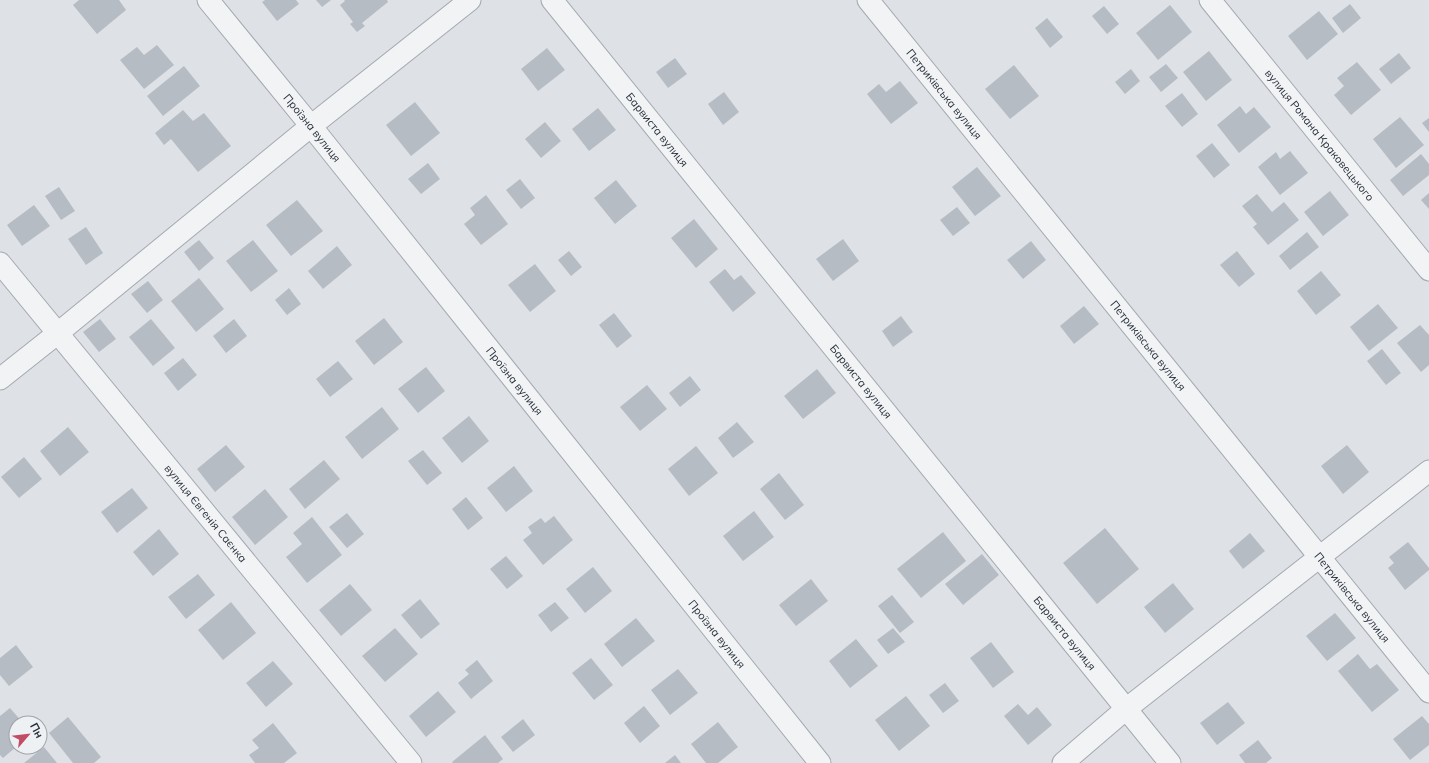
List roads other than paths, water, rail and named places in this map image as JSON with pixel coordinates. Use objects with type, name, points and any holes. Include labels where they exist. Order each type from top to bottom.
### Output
[{"type":"street","name":"Проїзна вулиця","points":[[208,0],[311,126],[820,763]]},
{"type":"street","points":[[0,379],[311,126],[470,0]]},
{"type":"street","name":"Барвиста вулиця","points":[[552,0],[1170,763]]},
{"type":"street","name":"Петриківська вулиця","points":[[868,0],[1429,692]]},
{"type":"street","name":"вулиця Романа Краковецького","points":[[1210,0],[1429,270]]},
{"type":"street","name":"вулиця Євгенія Саєнка","points":[[0,263],[411,763]]},
{"type":"street","points":[[1063,763],[1126,709],[1429,471]]}]
